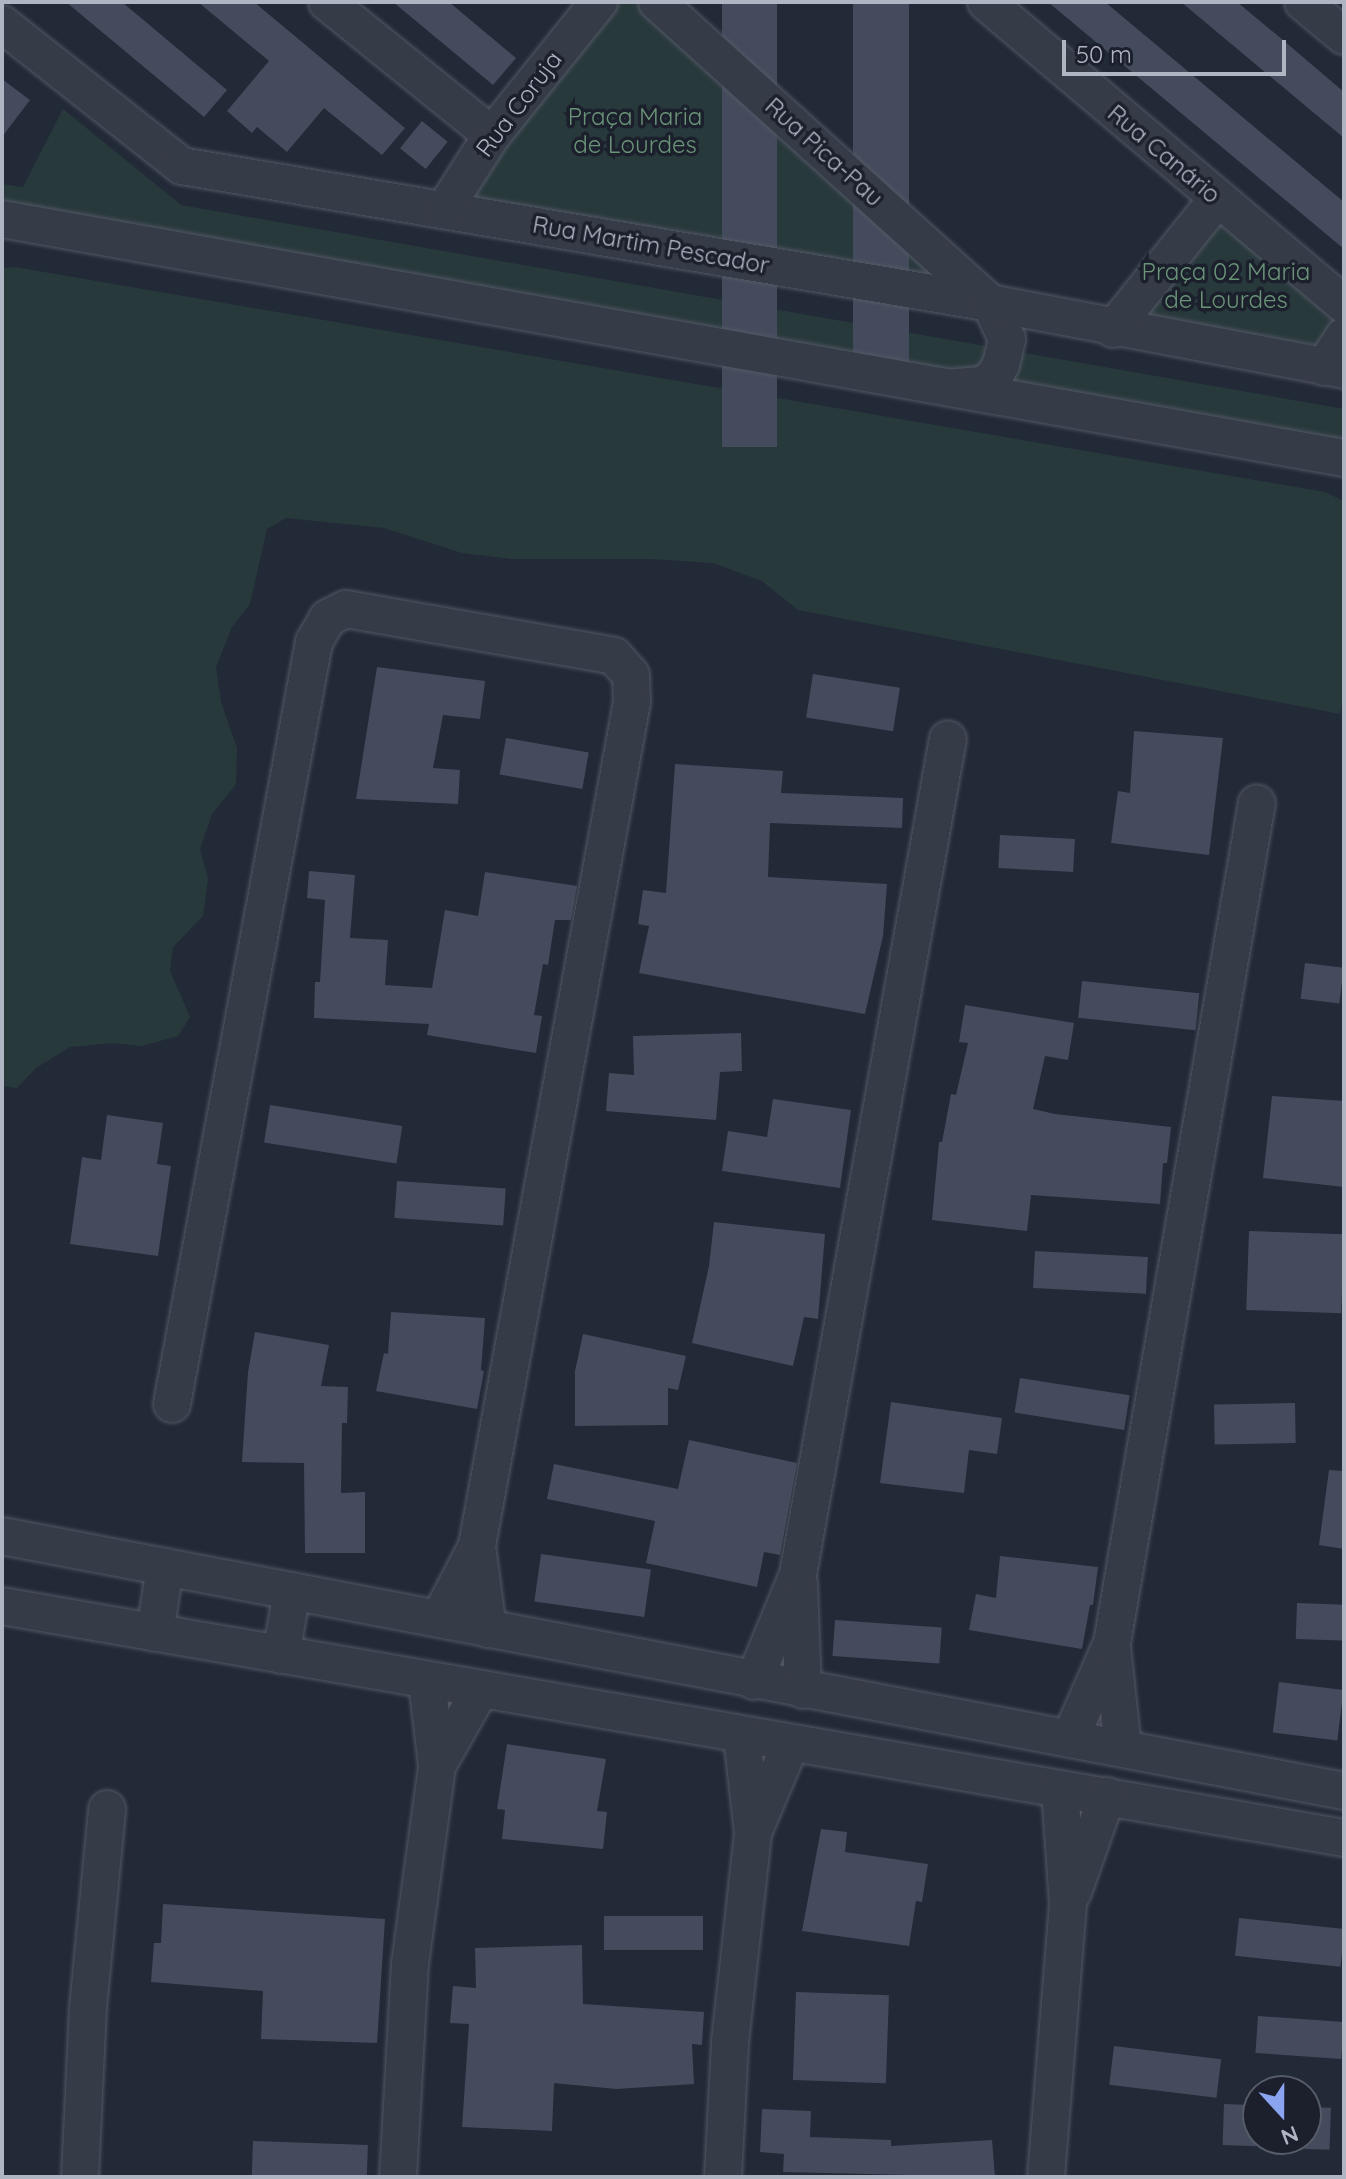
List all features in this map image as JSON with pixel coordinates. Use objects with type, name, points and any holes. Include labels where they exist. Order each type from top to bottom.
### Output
[{"type":"street","points":[[327,2],[492,135]]},
{"type":"street","name":"Rua Coruja","points":[[444,210],[492,135],[599,2]]},
{"type":"street","name":"Rua Pica-Pau","points":[[657,2],[990,303]]},
{"type":"street","name":"Rua Canário","points":[[986,2],[1344,304]]},
{"type":"street","points":[[1303,2],[1344,36]]},
{"type":"street","name":"Rua Martim Pescador","points":[[2,24],[182,166],[990,303],[1113,329],[1334,368]]},
{"type":"street","points":[[1113,329],[1217,199]]},
{"type":"street","points":[[2,219],[1344,458]]},
{"type":"street","points":[[952,388],[983,385],[995,376],[1001,364],[1007,339],[990,303]]},
{"type":"street","points":[[1334,368],[1344,336]]},
{"type":"street","points":[[172,1404],[314,642],[328,618],[346,609],[614,656],[631,675],[632,702],[477,1546],[439,1619]]},
{"type":"street","points":[[754,1681],[798,1574],[948,739]]},
{"type":"street","points":[[1070,1739],[1112,1643],[1257,803]]},
{"type":"street","points":[[2,1536],[1344,1791]]},
{"type":"street","points":[[477,1546],[488,1629]]},
{"type":"street","points":[[155,1633],[165,1567]]},
{"type":"street","points":[[798,1574],[803,1690]]},
{"type":"street","points":[[281,1655],[292,1591]]},
{"type":"street","points":[[2,1606],[790,1745],[1344,1838]]},
{"type":"street","points":[[1112,1643],[1123,1748]]},
{"type":"street","points":[[398,2177],[410,1964],[437,1766],[427,1681]]},
{"type":"street","points":[[437,1766],[480,1690]]},
{"type":"street","points":[[930,1767],[938,1713]]},
{"type":"street","points":[[723,2177],[730,2042],[753,1833],[742,1736]]},
{"type":"street","points":[[753,1833],[790,1745]]},
{"type":"street","points":[[1046,2177],[1068,1905],[1060,1789]]},
{"type":"street","points":[[1068,1905],[1107,1796]]},
{"type":"street","points":[[80,2177],[88,2008],[107,1809]]},
{"type":"green space","name":"Praça Maria de Lourdes","points":[[601,2],[652,2],[982,299],[448,209]]},
{"type":"green space","points":[[63,109],[181,205],[1344,409],[1344,447],[2,205],[2,184],[23,187]]},
{"type":"green space","name":"Praça 02 Maria de Lourdes","points":[[1219,218],[1337,321],[1319,345],[1138,322]]},
{"type":"green space","points":[[15,267],[1325,492],[1344,501],[1344,692],[1340,714],[798,610],[762,581],[713,563],[652,559],[513,559],[462,553],[384,528],[286,518],[267,529],[250,604],[232,627],[216,667],[221,702],[237,748],[236,784],[212,814],[200,849],[208,879],[203,916],[173,947],[170,971],[190,1017],[178,1036],[142,1046],[112,1043],[70,1047],[36,1068],[17,1088],[2,1086],[2,268]]},
{"type":"building","points":[[66,2],[122,2],[227,90],[204,117]]},
{"type":"building","points":[[198,2],[254,2],[405,128],[382,155],[324,108],[287,152],[257,127],[252,133],[227,111],[269,61]]},
{"type":"building","points":[[393,2],[449,2],[516,58],[493,85]]},
{"type":"building","points":[[722,2],[777,2],[777,447],[722,447]]},
{"type":"building","points":[[853,2],[909,2],[909,388],[853,388]]},
{"type":"building","points":[[1048,2],[1105,2],[1344,202],[1344,249]]},
{"type":"building","points":[[1181,2],[1237,2],[1277,35],[1344,92],[1344,138]]},
{"type":"building","points":[[2,79],[30,100],[2,137]]},
{"type":"building","points":[[422,121],[448,142],[426,169],[400,148]]},
{"type":"building","points":[[377,667],[485,681],[480,719],[443,715],[433,768],[460,770],[458,804],[356,799]]},
{"type":"building","points":[[813,674],[900,688],[893,731],[806,717]]},
{"type":"building","points":[[1134,731],[1223,738],[1209,855],[1111,843],[1118,791],[1130,793]]},
{"type":"building","points":[[506,738],[589,753],[582,789],[500,774]]},
{"type":"building","points":[[675,764],[783,771],[781,793],[903,798],[902,828],[770,823],[768,877],[887,884],[883,936],[865,1014],[639,973],[649,926],[638,924],[643,890],[666,893]]},
{"type":"building","points":[[1000,835],[1075,839],[1073,872],[998,868]]},
{"type":"building","points":[[309,871],[355,875],[350,938],[388,940],[385,985],[432,988],[445,910],[478,916],[485,872],[577,886],[571,920],[555,920],[548,965],[543,964],[534,1015],[542,1016],[536,1053],[427,1035],[429,1024],[314,1018],[315,982],[320,982],[325,900],[307,898]]},
{"type":"building","points":[[1305,963],[1344,968],[1339,1003],[1301,999]]},
{"type":"building","points":[[1082,981],[1199,993],[1195,1030],[1078,1018]]},
{"type":"building","points":[[965,1005],[1074,1023],[1068,1060],[1045,1056],[1033,1109],[1171,1127],[1167,1163],[1163,1163],[1160,1204],[1031,1195],[1027,1231],[932,1220],[939,1142],[942,1142],[951,1094],[956,1095],[968,1043],[959,1042]]},
{"type":"building","points":[[741,1033],[742,1071],[720,1072],[716,1120],[606,1111],[609,1073],[634,1075],[633,1036]]},
{"type":"building","points":[[1272,1096],[1344,1101],[1344,1187],[1263,1178]]},
{"type":"building","points":[[773,1099],[851,1110],[840,1188],[722,1171],[728,1131],[767,1137]]},
{"type":"building","points":[[270,1105],[402,1126],[396,1163],[264,1143]]},
{"type":"building","points":[[107,1115],[163,1123],[157,1164],[171,1166],[158,1256],[70,1244],[82,1157],[101,1160]]},
{"type":"building","points":[[397,1181],[506,1189],[503,1226],[394,1218]]},
{"type":"building","points":[[714,1222],[825,1234],[818,1319],[804,1317],[793,1366],[692,1343],[709,1266]]},
{"type":"building","points":[[1249,1231],[1344,1234],[1341,1313],[1246,1310]]},
{"type":"building","points":[[1035,1251],[1148,1257],[1146,1294],[1033,1288]]},
{"type":"building","points":[[391,1312],[485,1318],[481,1370],[484,1371],[477,1409],[376,1391],[384,1353],[388,1354]]},
{"type":"building","points":[[255,1332],[329,1345],[321,1386],[348,1387],[347,1423],[342,1423],[341,1493],[365,1492],[365,1553],[305,1553],[304,1463],[242,1462],[248,1372]]},
{"type":"building","points":[[583,1334],[686,1356],[678,1390],[668,1388],[668,1425],[575,1426],[575,1371]]},
{"type":"building","points":[[1020,1378],[1130,1395],[1124,1430],[1015,1413]]},
{"type":"building","points":[[891,1402],[1002,1418],[997,1454],[969,1450],[964,1493],[880,1483]]},
{"type":"building","points":[[1295,1403],[1296,1443],[1215,1444],[1214,1404]]},
{"type":"building","points":[[689,1440],[797,1463],[780,1555],[764,1552],[757,1587],[646,1563],[655,1521],[547,1499],[554,1464],[678,1489]]},
{"type":"building","points":[[1329,1470],[1344,1471],[1344,1549],[1319,1545]]},
{"type":"building","points":[[541,1554],[651,1569],[644,1617],[534,1602]]},
{"type":"building","points":[[1000,1556],[1098,1567],[1082,1649],[969,1630],[976,1594],[996,1598]]},
{"type":"building","points":[[1297,1603],[1344,1605],[1343,1641],[1296,1639]]},
{"type":"building","points":[[835,1620],[942,1627],[939,1663],[832,1656]]},
{"type":"building","points":[[1279,1682],[1344,1690],[1337,1741],[1273,1733]]},
{"type":"building","points":[[507,1744],[606,1759],[597,1811],[607,1812],[603,1849],[502,1839],[505,1810],[497,1809]]},
{"type":"building","points":[[821,1829],[847,1832],[845,1852],[928,1864],[922,1902],[916,1901],[909,1946],[802,1931]]},
{"type":"building","points":[[163,1904],[385,1919],[377,2043],[261,2039],[263,1991],[151,1982],[154,1943],[161,1943]]},
{"type":"building","points":[[604,1916],[703,1916],[703,1950],[604,1950]]},
{"type":"building","points":[[1239,1918],[1344,1929],[1340,1967],[1235,1956]]},
{"type":"building","points":[[582,1945],[583,2004],[704,2012],[702,2045],[692,2044],[694,2084],[616,2089],[554,2083],[552,2131],[462,2127],[469,2024],[450,2023],[453,1986],[476,1988],[475,1948]]},
{"type":"building","points":[[796,1992],[889,1995],[886,2083],[793,2080]]},
{"type":"building","points":[[1258,2016],[1344,2022],[1341,2059],[1255,2053]]},
{"type":"building","points":[[1114,2046],[1221,2059],[1216,2098],[1109,2085]]},
{"type":"building","points":[[1224,2104],[1242,2105],[1242,2146],[1223,2145]]},
{"type":"building","points":[[1322,2108],[1331,2108],[1330,2150],[1322,2150]]},
{"type":"building","points":[[762,2109],[811,2111],[810,2137],[891,2140],[891,2146],[992,2140],[995,2177],[783,2172],[784,2154],[760,2152]]},
{"type":"building","points":[[253,2141],[368,2145],[367,2177],[252,2177]]}]
